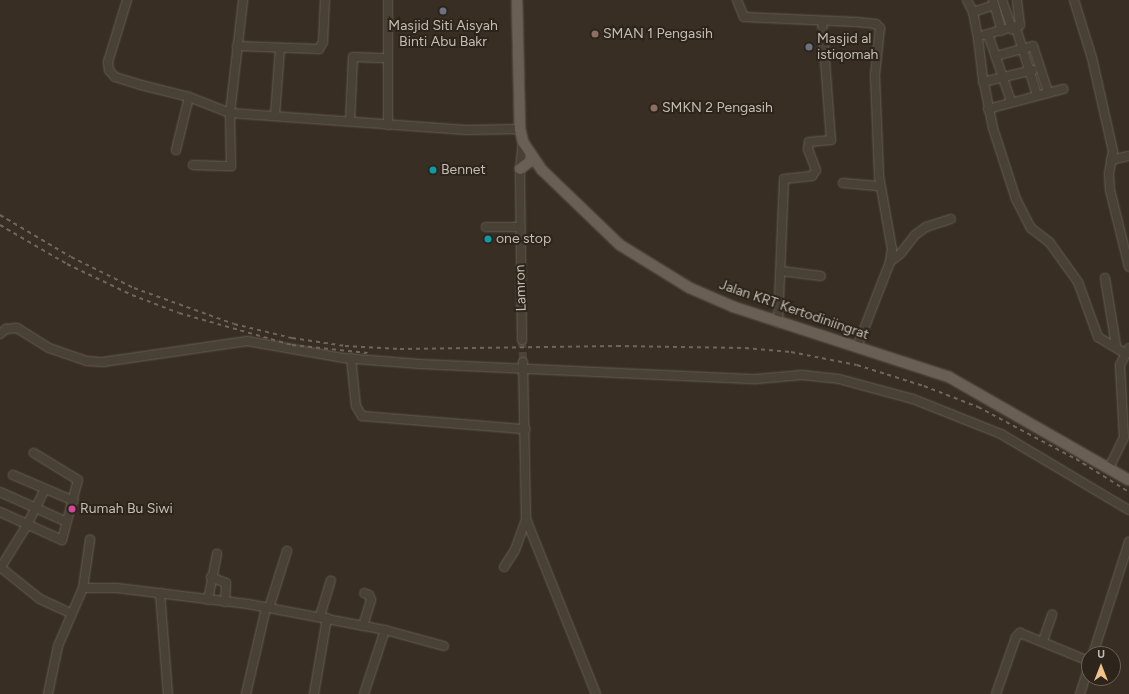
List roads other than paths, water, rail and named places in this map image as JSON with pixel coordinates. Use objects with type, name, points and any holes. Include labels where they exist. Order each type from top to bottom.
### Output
[{"type":"main road","name":"Jalan KRT Kertodiniingrat","points":[[517,0],[520,130],[523,142],[533,158],[600,228],[620,245],[690,288],[778,323],[949,377],[1129,480]]},
{"type":"main road","points":[[520,169],[533,158]]},
{"type":"street","points":[[127,0],[108,62],[108,70],[115,76],[189,97],[230,113],[466,130],[520,130]]},
{"type":"street","points":[[193,165],[230,166],[230,113],[243,0]]},
{"type":"street","points":[[237,46],[315,50],[322,46],[325,0]]},
{"type":"street","points":[[388,0],[388,125]]},
{"type":"street","points":[[737,0],[744,17],[876,24],[880,28],[875,75],[880,186],[891,239],[890,262],[857,347]]},
{"type":"street","points":[[967,0],[973,12],[988,109],[1005,168],[1028,224],[1050,243],[1078,282],[1100,339],[1127,351],[1120,369],[1124,437],[1109,468]]},
{"type":"street","points":[[1002,0],[1022,48],[1037,95]]},
{"type":"street","points":[[978,38],[1014,28],[1021,22],[1019,0]]},
{"type":"street","points":[[1074,0],[1092,58],[1112,151],[1110,190],[1129,267]]},
{"type":"street","points":[[973,12],[993,2],[1002,31]]},
{"type":"street","points":[[778,323],[784,179],[812,176],[816,170],[808,150],[809,142],[831,140],[822,21]]},
{"type":"street","points":[[988,34],[1012,101]]},
{"type":"street","points":[[996,56],[1022,48],[1034,47],[1048,92]]},
{"type":"street","points":[[274,115],[280,49]]},
{"type":"street","points":[[350,121],[353,57],[387,58]]},
{"type":"street","points":[[983,82],[1041,68]]},
{"type":"street","points":[[988,109],[1012,101],[1063,89]]},
{"type":"street","points":[[176,150],[189,97]]},
{"type":"street","name":"Lamron","points":[[522,340],[520,169],[523,142]]},
{"type":"street","points":[[1112,160],[1129,156]]},
{"type":"street","points":[[843,183],[880,186]]},
{"type":"street","points":[[890,262],[901,253],[915,235],[926,228],[951,219]]},
{"type":"street","points":[[486,227],[520,228]]},
{"type":"street","points":[[781,272],[820,276]]},
{"type":"street","points":[[1106,278],[1116,345]]},
{"type":"street","points":[[0,334],[6,329],[17,328],[49,348],[87,361],[103,362],[247,342],[351,358],[756,379],[802,375],[839,379],[913,399],[1001,434],[1129,510]]},
{"type":"street","points":[[351,358],[356,406],[362,416],[524,429]]},
{"type":"street","points":[[523,366],[523,482],[526,519],[596,694]]},
{"type":"street","points":[[0,512],[62,540],[78,483],[76,478],[34,453]]},
{"type":"street","points":[[13,474],[74,501]]},
{"type":"street","points":[[45,489],[27,525],[0,567],[40,599],[70,613]]},
{"type":"street","points":[[0,492],[67,522]]},
{"type":"street","points":[[504,567],[515,550],[526,519]]},
{"type":"street","points":[[48,694],[58,646],[70,613],[83,588],[90,540]]},
{"type":"street","points":[[1096,646],[1129,542]]},
{"type":"street","points":[[246,694],[268,608],[287,551]]},
{"type":"street","points":[[208,600],[212,589],[212,577],[217,554]]},
{"type":"street","points":[[212,577],[226,583],[225,602]]},
{"type":"street","points":[[314,694],[323,617],[330,581]]},
{"type":"street","points":[[83,588],[160,593],[268,608],[323,617],[385,630],[444,646]]},
{"type":"street","points":[[160,593],[168,694]]},
{"type":"street","points":[[363,626],[371,600],[369,595],[364,593]]},
{"type":"street","points":[[1043,641],[1052,615]]},
{"type":"street","points":[[364,694],[385,630]]},
{"type":"street","points":[[996,694],[1016,637],[1020,633],[1026,634],[1081,657]]},
{"type":"tunnel","points":[[522,340],[523,362]]},
{"type":"railway","points":[[0,215],[71,257],[134,288],[234,324],[292,338],[345,346],[400,349],[617,346],[745,348],[791,352],[857,365],[924,386],[978,407],[1076,459],[1129,492]]},
{"type":"railway","points":[[0,225],[67,264],[132,295],[179,313],[292,345],[368,353]]},
{"type":"place","name":"Masjid Siti Aisyah Binti Abu Bakr","points":[[443,11]]},
{"type":"place","name":"SMAN 1 Pengasih","points":[[595,34]]},
{"type":"place","name":"Masjid al istiqomah","points":[[809,47]]},
{"type":"place","name":"SMKN 2 Pengasih","points":[[654,108]]},
{"type":"place","name":"Bennet","points":[[433,170]]},
{"type":"place","name":"one stop","points":[[488,239]]},
{"type":"place","name":"Rumah Bu Siwi","points":[[72,509]]}]
